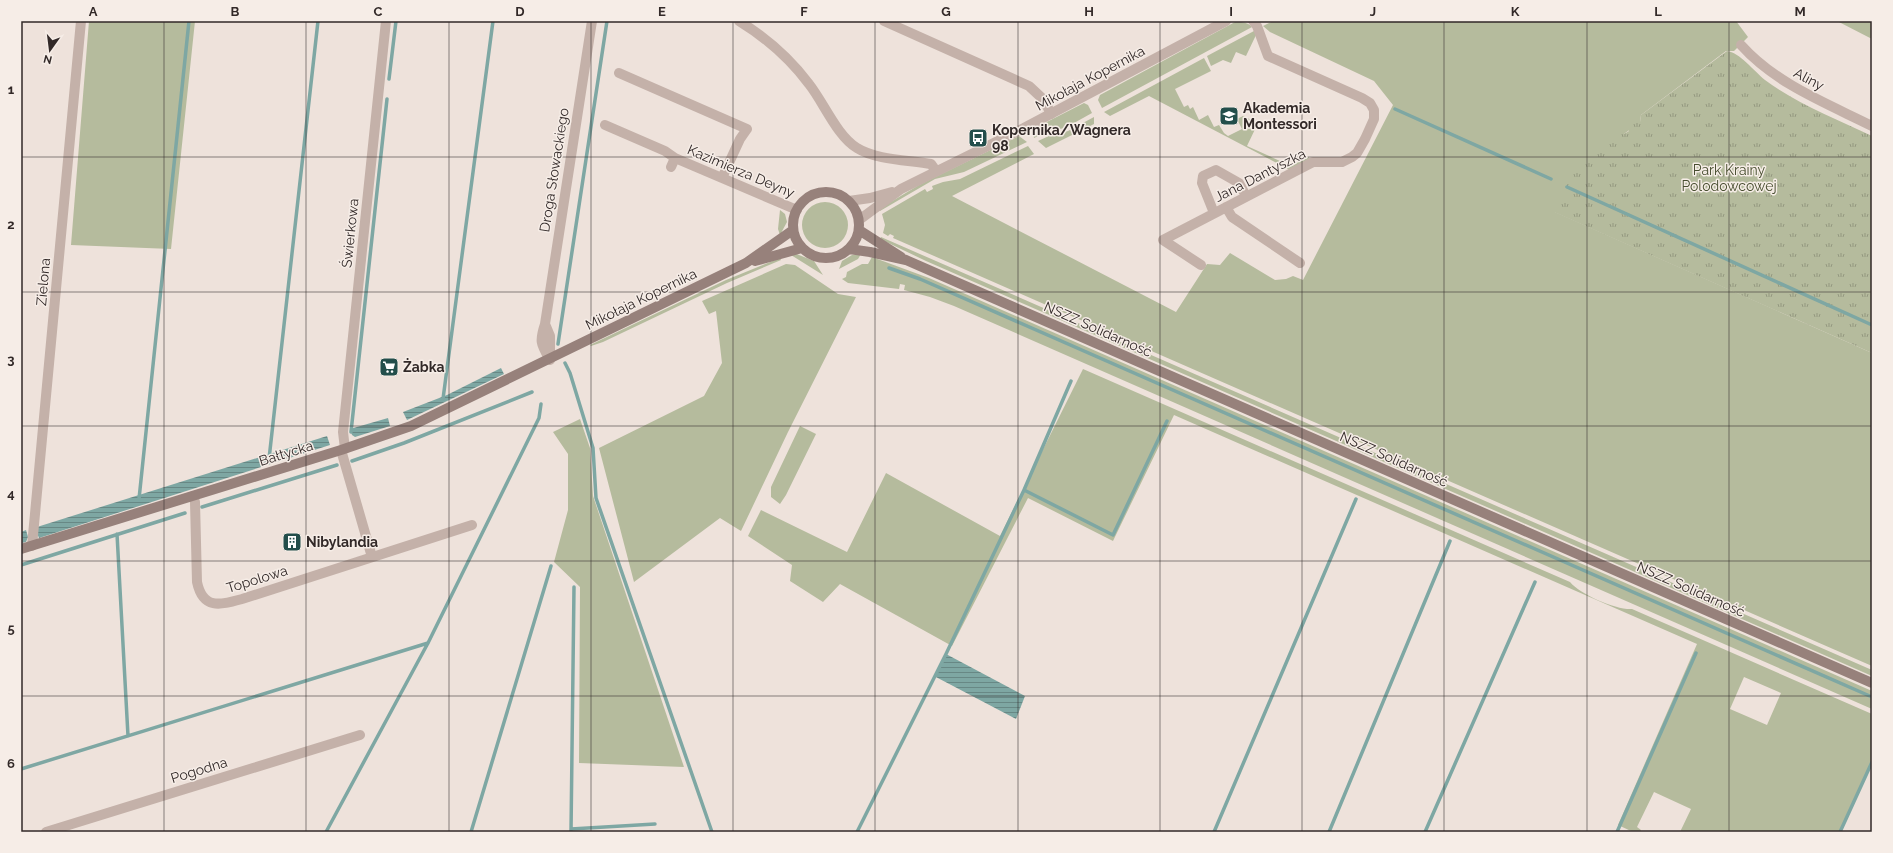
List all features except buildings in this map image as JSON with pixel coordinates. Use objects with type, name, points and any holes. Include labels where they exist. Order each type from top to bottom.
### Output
[{"type":"main road","points":[[849,249],[842,254],[827,258],[814,255],[802,248],[796,239],[793,230],[793,220],[797,210],[807,198],[821,192],[831,192],[841,195],[849,201],[855,210],[859,225]]},
{"type":"main road","name":"Mikołaja Kopernika","points":[[849,249],[854,243],[859,225]]},
{"type":"main road","name":"NSZZ Solidarność","points":[[859,225],[906,260]]},
{"type":"main road","name":"Mikołaja Kopernika","points":[[550,360],[746,263],[793,230]]},
{"type":"main road","name":"Mikołaja Kopernika","points":[[746,263],[802,248]]},
{"type":"main road","name":"NSZZ Solidarność","points":[[849,249],[906,260],[1872,683]]},
{"type":"main road","name":"Bałtycka","points":[[21,549],[343,449],[411,426],[550,360]]},
{"type":"street","name":"Zielona","points":[[32,546],[81,21]]},
{"type":"street","name":"Świerkowa","points":[[343,449],[343,432],[386,21]]},
{"type":"street","name":"Droga Słowackiego","points":[[550,360],[550,336],[545,324],[592,21]]},
{"type":"street","points":[[739,21],[757,33],[791,63],[813,89],[849,142],[858,149],[871,154],[931,164],[936,171]]},
{"type":"street","points":[[884,21],[1029,86],[1044,100],[1051,114]]},
{"type":"street","name":"Mikołaja Kopernika","points":[[849,201],[870,198],[901,189],[1051,114],[1226,21]]},
{"type":"street","name":"Jana Dantyszka","points":[[1200,265],[1164,240],[1313,162],[1342,162],[1352,157],[1357,153],[1365,140],[1374,119],[1374,110],[1370,104],[1362,98],[1268,56],[1257,26],[1253,21]]},
{"type":"street","name":"Aliny","points":[[1741,44],[1758,63],[1779,78],[1872,126]]},
{"type":"street","points":[[619,73],[747,128],[740,139],[722,178]]},
{"type":"street","name":"Kazimierza Deyny","points":[[605,125],[665,151],[673,163],[722,178],[797,210]]},
{"type":"street","points":[[1214,213],[1202,183],[1203,176],[1216,170],[1239,182],[1246,196]]},
{"type":"street","name":"Mikołaja Kopernika","points":[[859,225],[901,189]]},
{"type":"street","points":[[1226,207],[1232,217],[1300,263]]},
{"type":"street","points":[[343,449],[372,557]]},
{"type":"street","name":"Topolowa","points":[[193,496],[195,502],[197,582],[200,593],[206,601],[214,604],[242,599],[472,525]]},
{"type":"street","name":"Pogodna","points":[[46,832],[360,735]]},
{"type":"green space","points":[[89,21],[195,21],[171,249],[71,245]]},
{"type":"green space","points":[[1273,21],[1736,21],[1748,37],[1734,51],[1726,51],[1641,115],[1640,122],[1624,134],[1555,212],[1872,353],[1872,666],[893,238],[894,236],[890,234],[888,236],[883,233],[885,225],[882,214],[925,189],[927,192],[933,189],[932,186],[943,182],[960,179],[1028,146],[1034,154],[952,196],[1176,312],[1207,264],[1220,265],[1230,253],[1275,280],[1286,279],[1293,276],[1303,280],[1393,105],[1374,81],[1270,32],[1263,26]]},
{"type":"green space","points":[[1837,21],[1872,21],[1872,39]]},
{"type":"green space","points":[[1235,22],[1248,24],[1252,27],[1102,108],[1098,100],[1100,95]]},
{"type":"green space","points":[[1254,31],[1256,35],[1246,56],[1236,52],[1231,63],[1223,60],[1211,66],[1207,56]]},
{"type":"green space","name":"Park Krainy Polodowcowej","points":[[1727,51],[1732,52],[1741,58],[1777,89],[1817,111],[1872,136],[1872,353],[1554,212],[1576,164],[1617,133],[1624,134],[1629,131],[1627,125],[1634,120],[1640,122],[1641,115]]},
{"type":"green space","points":[[1204,58],[1211,71],[1175,89],[1184,107],[1188,105],[1190,109],[1193,107],[1199,120],[1208,115],[1214,127],[1219,125],[1228,136],[1242,129],[1237,119],[1243,116],[1258,123],[1247,146],[1291,166],[1309,157],[1311,161],[1290,170],[1149,96],[1110,116],[1104,112]]},
{"type":"green space","points":[[1084,103],[1088,105],[1092,113],[1065,128],[1048,131],[1034,138],[1033,129]]},
{"type":"green space","points":[[1094,117],[1094,124],[1046,148],[1038,141],[1049,136],[1068,131]]},
{"type":"green space","points":[[1019,136],[1027,142],[964,172],[935,179],[880,211],[879,209],[919,185]]},
{"type":"green space","points":[[825,202],[838,206],[844,212],[848,225],[844,238],[838,244],[825,248],[812,244],[806,238],[802,225],[806,212],[812,206]]},
{"type":"green space","points":[[780,210],[785,214],[787,222],[780,235],[778,229]]},
{"type":"green space","points":[[881,237],[1872,670],[1872,676],[926,261],[880,239]]},
{"type":"green space","points":[[794,253],[814,261],[823,275],[791,255]]},
{"type":"green space","points":[[861,254],[858,259],[839,269],[842,261],[852,255]]},
{"type":"green space","points":[[872,257],[929,278],[1872,691],[1872,709],[954,306],[930,297],[904,290],[905,285],[900,284],[899,289],[848,283],[842,279],[846,277],[847,272],[862,264],[868,264]]},
{"type":"green space","points":[[780,258],[781,260],[727,283],[603,342],[590,345],[726,280]]},
{"type":"green space","points":[[786,264],[795,265],[838,294],[856,297],[788,432],[741,531],[720,518],[634,582],[599,448],[704,396],[722,363],[716,311],[709,314],[702,301]]},
{"type":"green space","points":[[1083,369],[1570,582],[1582,592],[1599,601],[1625,609],[1632,609],[1872,714],[1872,760],[1841,832],[1680,832],[1691,809],[1654,792],[1637,827],[1641,830],[1640,832],[1633,832],[1618,825],[1697,644],[1174,415],[1113,541],[1028,498],[952,646],[840,584],[823,602],[790,581],[792,565],[748,536],[761,510],[847,552],[886,473],[1000,536]],"holes":[[[1744,677],[1781,693],[1767,725],[1730,709]]]},
{"type":"green space","points":[[580,419],[590,448],[593,496],[684,767],[579,763],[580,587],[554,562],[568,510],[568,454],[553,432]]},
{"type":"green space","points":[[800,426],[816,434],[786,495],[780,504],[771,497],[771,487]]},
{"type":"water","points":[[501,368],[504,374],[407,420],[403,412],[447,395]]},
{"type":"water","points":[[388,418],[390,426],[355,437],[352,435],[350,429]]},
{"type":"water","points":[[327,436],[330,445],[39,538],[37,533],[37,527]]},
{"type":"water","points":[[26,530],[28,537],[26,542],[21,543],[21,532]]},
{"type":"water","points":[[946,654],[1025,696],[1016,719],[934,676]]},
{"type":"waterway","points":[[139,499],[189,21]]},
{"type":"waterway","points":[[269,459],[318,21]]},
{"type":"waterway","points":[[389,79],[396,21]]},
{"type":"waterway","points":[[443,399],[493,21]]},
{"type":"waterway","points":[[558,344],[607,21]]},
{"type":"waterway","points":[[351,432],[387,99]]},
{"type":"waterway","points":[[1395,109],[1551,179]]},
{"type":"waterway","points":[[1567,187],[1872,325]]},
{"type":"waterway","points":[[889,268],[920,279],[1872,697]]},
{"type":"waterway","points":[[565,363],[570,373],[593,448],[596,498],[712,832]]},
{"type":"waterway","points":[[1024,490],[1071,381]]},
{"type":"waterway","points":[[352,461],[404,443],[532,392]]},
{"type":"waterway","points":[[326,832],[428,643],[539,418],[541,404]]},
{"type":"waterway","points":[[857,832],[946,654],[1024,490],[1113,535],[1167,421]]},
{"type":"waterway","points":[[202,507],[337,465]]},
{"type":"waterway","points":[[1214,832],[1356,499]]},
{"type":"waterway","points":[[21,565],[185,513]]},
{"type":"waterway","points":[[117,534],[128,736]]},
{"type":"waterway","points":[[1329,832],[1450,541]]},
{"type":"waterway","points":[[471,832],[551,566]]},
{"type":"waterway","points":[[1425,832],[1535,582]]},
{"type":"waterway","points":[[571,832],[574,587]]},
{"type":"waterway","points":[[21,769],[428,643]]},
{"type":"waterway","points":[[1617,832],[1696,653]]},
{"type":"waterway","points":[[1840,832],[1872,762]]},
{"type":"waterway","points":[[571,829],[655,824]]},
{"type":"place","name":"Akademia Montessori","points":[[1229,116]]},
{"type":"place","name":"Kopernika/Wagnera 98","points":[[978,138]]},
{"type":"place","name":"Żabka","points":[[389,367]]},
{"type":"place","name":"Nibylandia","points":[[292,542]]}]
